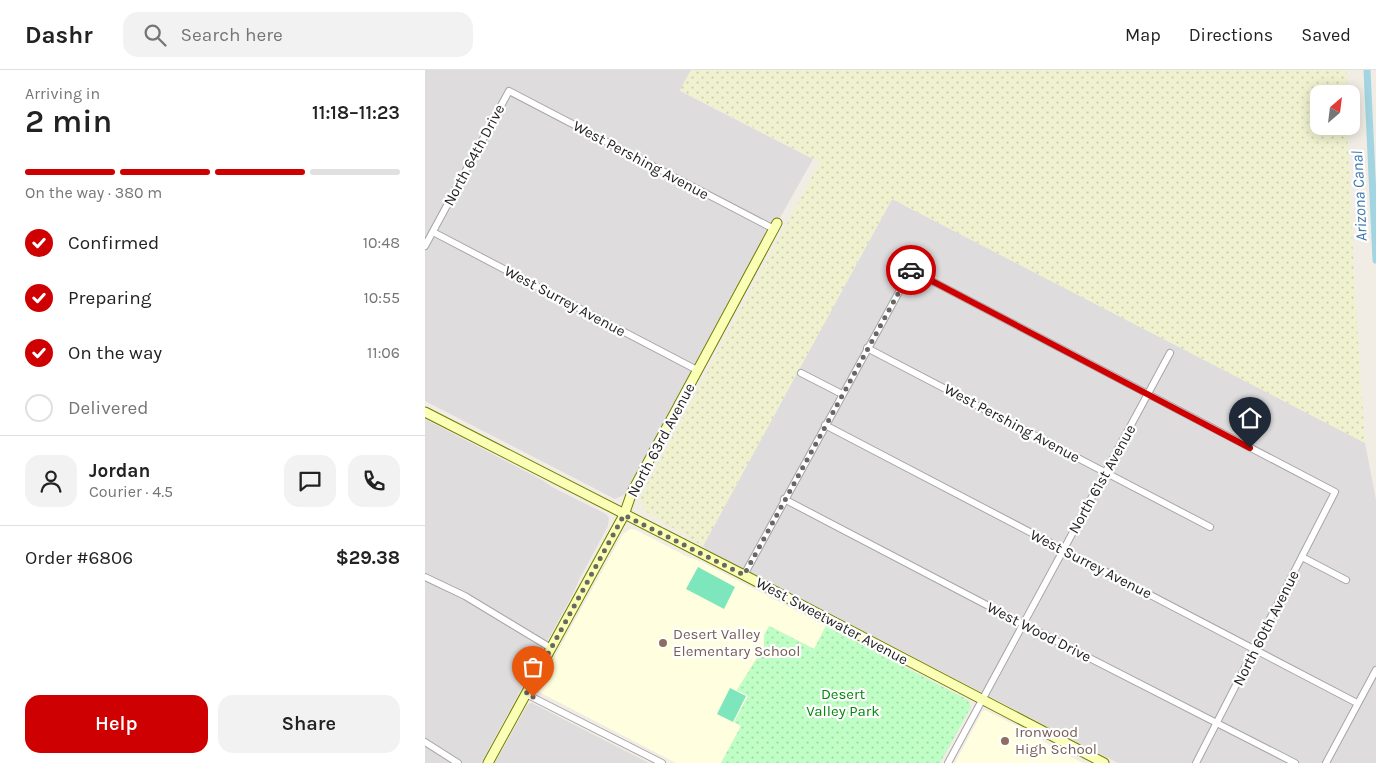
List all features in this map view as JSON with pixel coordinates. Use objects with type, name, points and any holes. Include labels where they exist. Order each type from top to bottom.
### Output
[{"type":"street","name":"West Pershing Avenue","points":[[509,91],[775,226]]},
{"type":"street","name":"North 64th Drive","points":[[425,246],[509,91]]},
{"type":"street","name":"North 63rd Avenue","points":[[488,763],[624,515],[632,492],[775,226]]},
{"type":"street","name":"West Surrey Avenue","points":[[433,232],[697,370]]},
{"type":"street","points":[[744,575],[911,270],[1148,394]]},
{"type":"street","name":"West Pershing Avenue","points":[[867,348],[1210,527]]},
{"type":"street","name":"North 61st Avenue","points":[[948,763],[1170,353]]},
{"type":"street","points":[[801,373],[842,394]]},
{"type":"street","name":"North 60th Avenue","points":[[1148,394],[1335,492],[1196,763]]},
{"type":"street","name":"West Sweetwater Avenue","points":[[425,412],[744,575],[1104,763]]},
{"type":"street","name":"West Surrey Avenue","points":[[825,426],[1357,702]]},
{"type":"street","name":"West Wood Drive","points":[[784,499],[1295,763]]},
{"type":"street","points":[[1302,557],[1345,580]]},
{"type":"street","points":[[425,577],[465,596],[551,648]]},
{"type":"street","points":[[1326,763],[1357,702],[1376,670]]},
{"type":"street","points":[[526,694],[662,763]]},
{"type":"street","points":[[425,742],[458,763]]},
{"type":"shaded area","points":[[425,70],[691,70],[680,91],[813,159],[624,495],[615,499],[425,401]]},
{"type":"shaded area","points":[[691,70],[1347,70],[1347,85],[1310,85],[1310,135],[1347,135],[1365,443],[892,199],[703,546],[645,511],[640,497],[820,162],[680,90]]},
{"type":"shaded area","points":[[892,199],[1365,443],[1376,500],[1376,763],[1118,763],[707,550],[703,546]]},
{"type":"shaded area","points":[[425,419],[606,514],[609,518],[608,526],[573,594],[481,763],[425,763]]},
{"type":"shaded area","name":"Desert Valley Elementary School","points":[[630,529],[636,530],[688,557],[702,562],[826,626],[814,649],[770,626],[765,635],[764,647],[737,690],[748,696],[734,722],[741,726],[721,763],[676,763],[541,693],[537,689],[622,535]]},
{"type":"shaded area","points":[[530,703],[649,763],[495,763],[527,705]]},
{"type":"shaded area","name":"Ironwood High School","points":[[985,710],[1037,736],[1050,746],[1083,763],[955,763],[982,712]]},
{"type":"green space","points":[[698,567],[735,587],[724,609],[686,589]]},
{"type":"green space","name":"Desert Valley Park","points":[[769,626],[814,649],[826,626],[968,700],[971,707],[940,763],[721,763],[741,726],[734,722],[748,696],[737,690],[764,647],[764,635]]},
{"type":"green space","points":[[730,688],[746,696],[733,722],[717,714]]},
{"type":"waterway","name":"Arizona Canal","points":[[1367,70],[1376,260]]},
{"type":"way so far","points":[[533,697],[526,694],[624,515],[744,575],[911,270]]},
{"type":"place","name":"Desert Valley Elementary School","points":[[663,643]]},
{"type":"place","name":"Ironwood High School","points":[[1005,741]]},
{"type":"route","points":[[911,270],[1250,448]]}]
